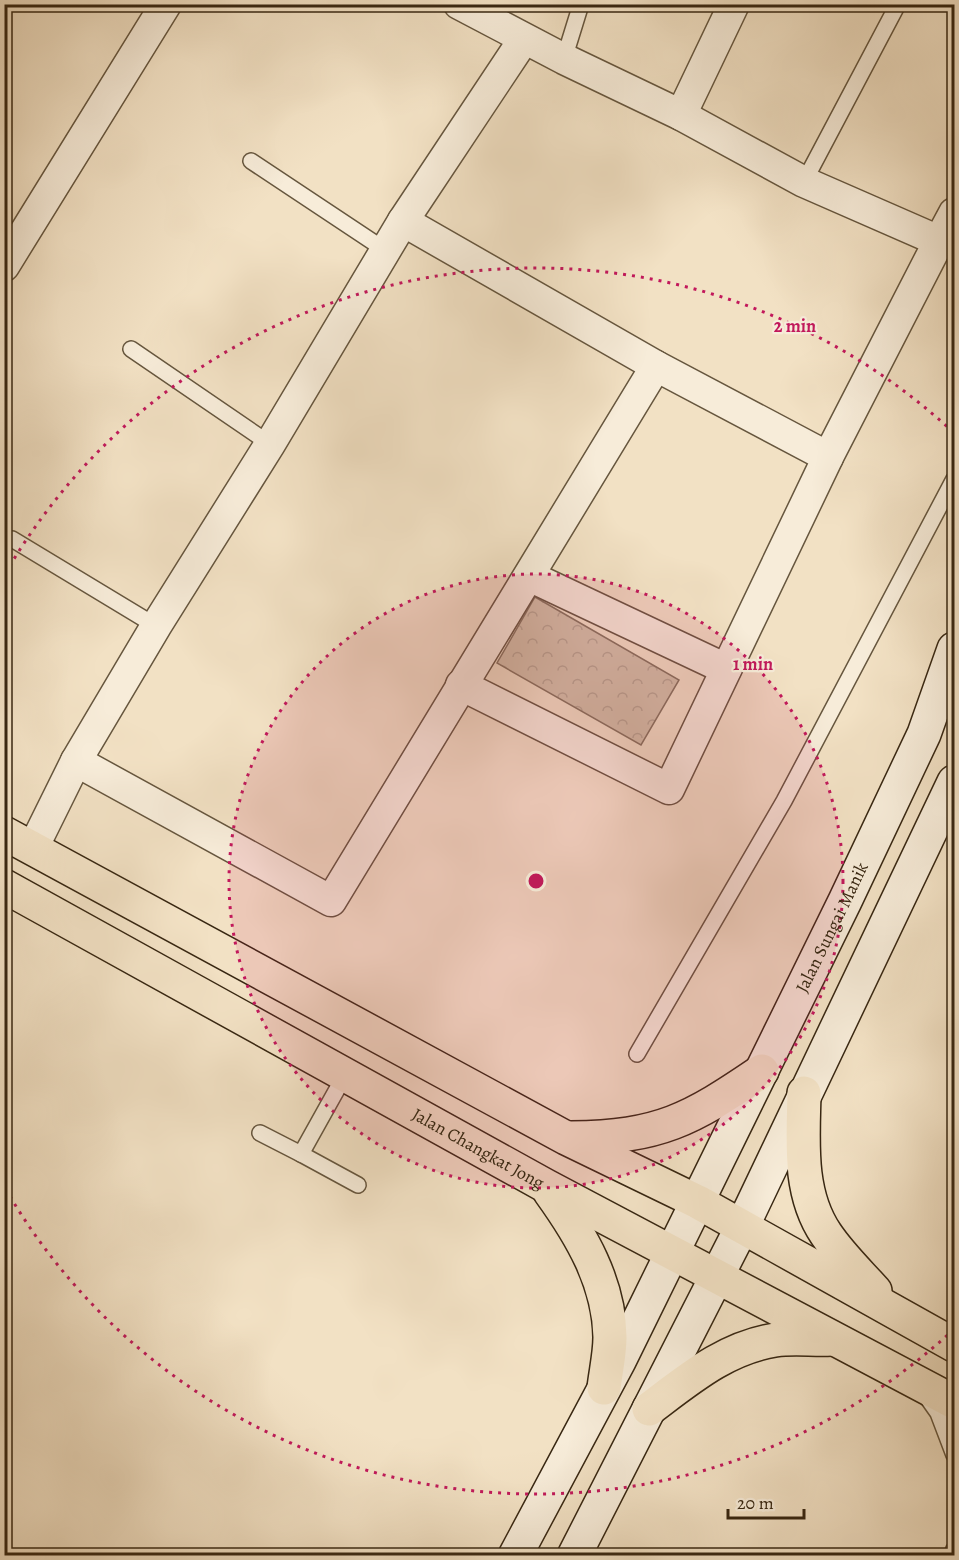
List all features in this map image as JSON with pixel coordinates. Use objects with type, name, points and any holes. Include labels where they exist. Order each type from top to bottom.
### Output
[{"type":"highway","points":[[4,833],[566,1138],[698,1202],[954,1345]]},
{"type":"highway","name":"Jalan Changkat Jong","points":[[4,886],[546,1186],[954,1402]]},
{"type":"highway","points":[[566,1138],[639,1134],[674,1124],[711,1106],[762,1071]]},
{"type":"highway","points":[[804,1093],[802,1147],[806,1184],[814,1212],[826,1234],[892,1310]]},
{"type":"highway","points":[[546,1186],[578,1232],[607,1302],[610,1338],[604,1388]]},
{"type":"highway","points":[[649,1409],[718,1358],[745,1347],[777,1339],[836,1339]]},
{"type":"main road","name":"Jalan Sungai Manik","points":[[515,1556],[604,1388],[762,1071],[924,734],[954,649]]},
{"type":"main road","points":[[574,1556],[742,1227],[954,782]]},
{"type":"street","points":[[4,266],[166,4]]},
{"type":"street","points":[[459,4],[524,39],[681,115],[804,182],[939,241]]},
{"type":"street","points":[[681,115],[734,4]]},
{"type":"street","points":[[33,848],[76,761],[156,626],[270,444],[385,250],[524,39]]},
{"type":"street","points":[[461,685],[669,789],[828,457],[954,213]]},
{"type":"street","points":[[404,221],[656,366],[828,457]]},
{"type":"street","points":[[76,761],[331,901],[656,366]]},
{"type":"street","points":[[529,576],[726,669]]},
{"type":"lane","points":[[564,59],[581,4]]},
{"type":"lane","points":[[804,182],[898,4]]},
{"type":"lane","points":[[251,161],[385,250]]},
{"type":"lane","points":[[131,349],[270,444]]},
{"type":"lane","points":[[637,1054],[784,801],[954,478]]},
{"type":"lane","points":[[12,539],[156,626]]},
{"type":"lane","points":[[301,1154],[345,1076]]},
{"type":"lane","points":[[260,1133],[358,1185]]},
{"type":"lane","points":[[915,1381],[938,1413],[954,1455]]},
{"type":"lane","points":[[951,1556],[954,1549]]},
{"type":"green space","points":[[535,597],[679,680],[641,745],[497,663]]}]
